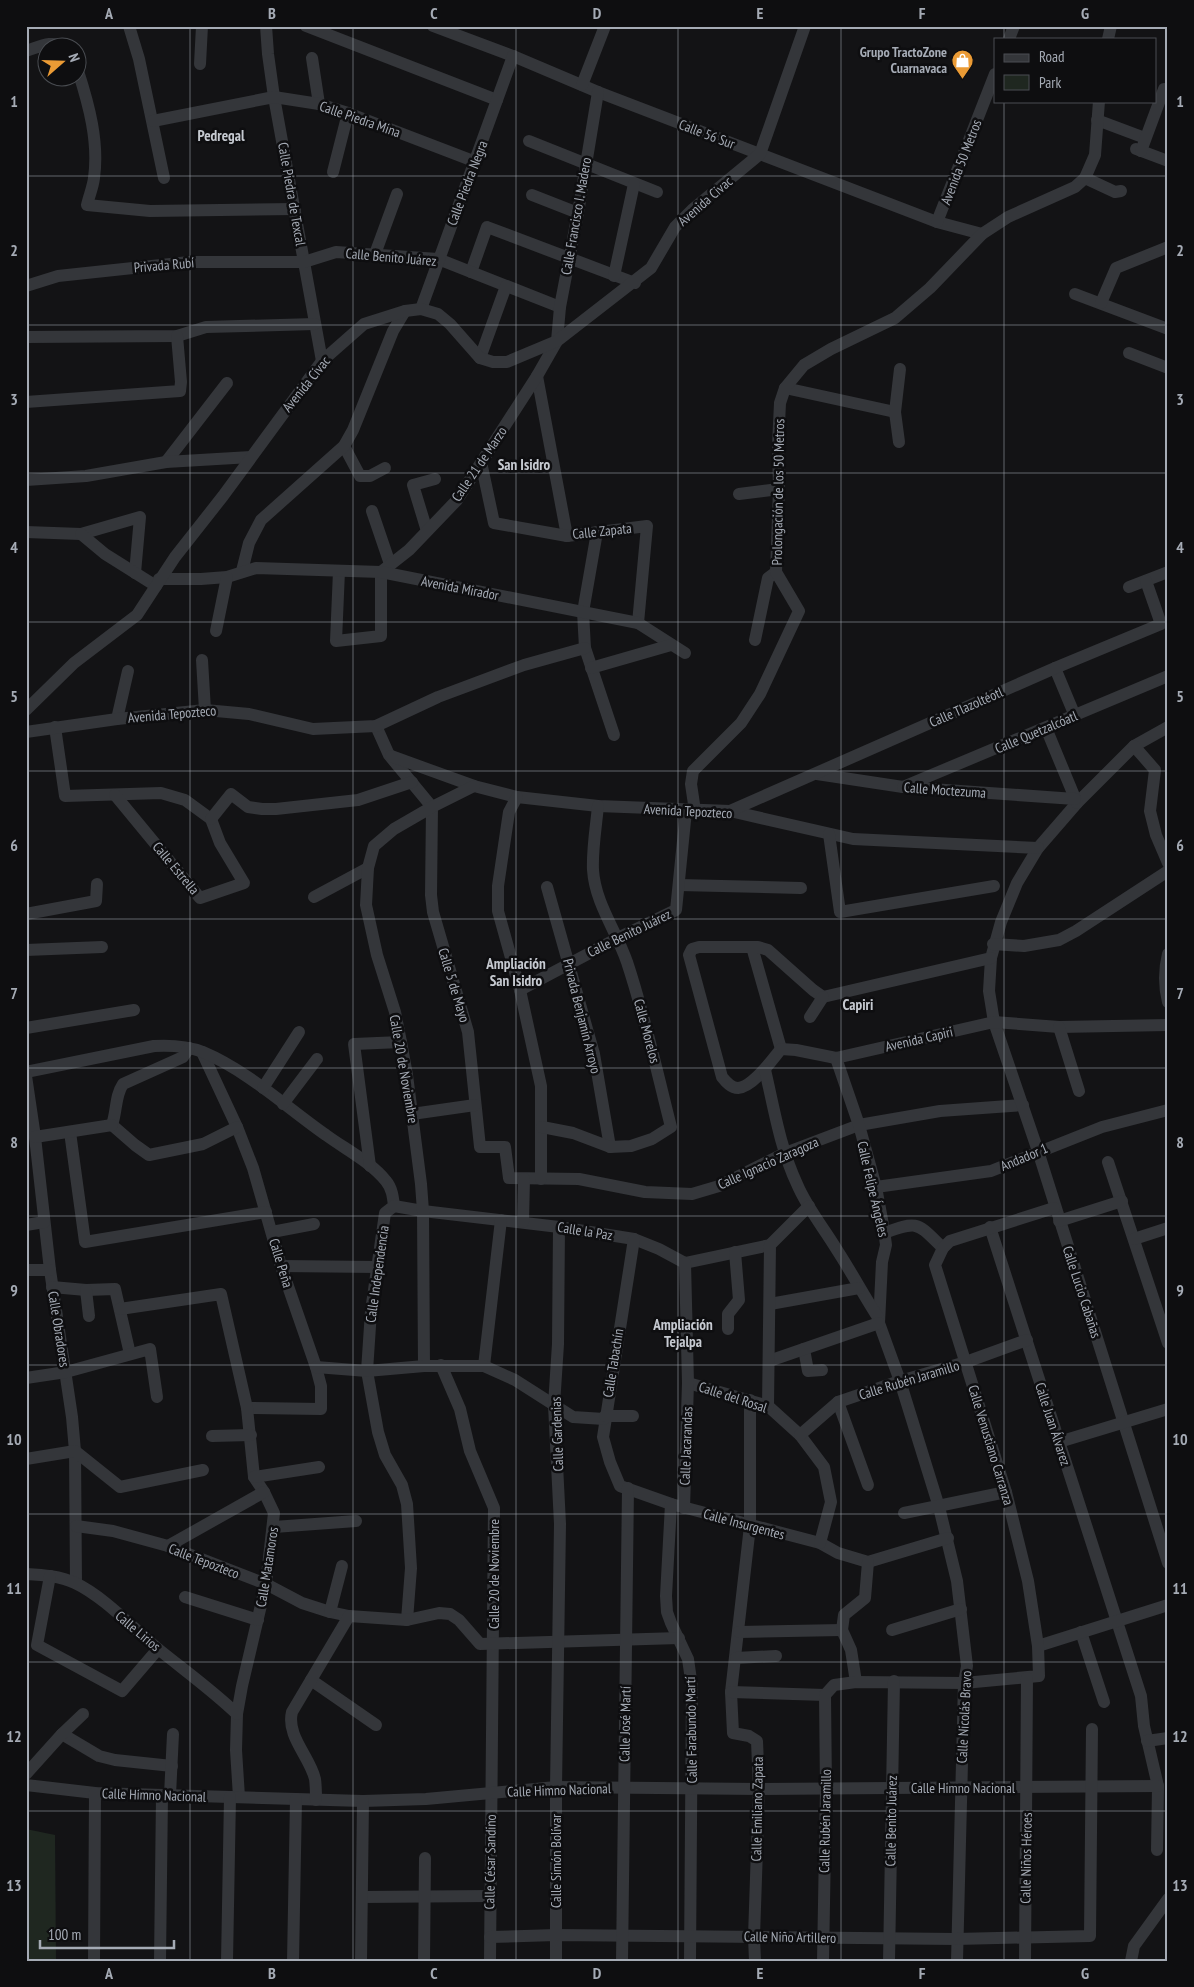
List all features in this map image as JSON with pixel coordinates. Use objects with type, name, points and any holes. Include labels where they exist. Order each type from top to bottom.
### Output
[{"type":"street","points":[[129,26],[139,59],[164,178]]},
{"type":"street","points":[[200,64],[202,26]]},
{"type":"street","name":"Calle Piedra de Texcal","points":[[266,26],[274,97],[322,361]]},
{"type":"street","points":[[306,26],[497,100]]},
{"type":"street","name":"Calle 56 Sur","points":[[433,26],[513,56],[598,92],[937,222],[982,234]]},
{"type":"street","points":[[582,85],[605,26]]},
{"type":"street","points":[[760,154],[805,26]]},
{"type":"street","points":[[1009,38],[1014,26]]},
{"type":"street","points":[[26,51],[38,47]]},
{"type":"street","name":"Calle Piedra Negra","points":[[421,309],[513,56]]},
{"type":"street","points":[[312,58],[319,104]]},
{"type":"street","name":"Avenida 50 Metros","points":[[937,222],[994,77]]},
{"type":"street","points":[[83,88],[94,136],[94,178],[87,205],[150,211],[295,209]]},
{"type":"street","points":[[1162,88],[1146,138],[1138,150],[1168,161]]},
{"type":"street","name":"Calle Francisco I. Madero","points":[[557,341],[560,307],[598,92]]},
{"type":"street","name":"Calle Piedra Mina","points":[[153,121],[274,97],[319,104],[348,113],[476,162]]},
{"type":"street","points":[[982,234],[1008,217],[1075,187],[1085,178],[1095,155],[1099,102]]},
{"type":"street","points":[[334,172],[348,113]]},
{"type":"street","points":[[1097,120],[1146,138]]},
{"type":"street","points":[[529,141],[657,192]]},
{"type":"street","name":"Avenida Civac","points":[[480,358],[493,362],[507,362],[557,341],[635,283],[652,268],[675,227],[692,210],[760,154]]},
{"type":"street","points":[[1085,178],[1115,192],[1121,191]]},
{"type":"street","points":[[614,276],[634,184]]},
{"type":"street","points":[[375,254],[397,194]]},
{"type":"street","points":[[532,195],[578,213]]},
{"type":"street","points":[[471,272],[487,227],[635,283]]},
{"type":"street","name":"Prolongación de los 50 Metros","points":[[690,811],[690,784],[693,771],[741,723],[760,694],[799,611],[776,572],[780,403],[785,388],[804,365],[831,349],[895,318],[930,288],[982,234]]},
{"type":"street","points":[[1101,303],[1116,268],[1168,247]]},
{"type":"street","name":"Calle Benito Juárez","points":[[304,262],[336,252],[438,260],[560,307]]},
{"type":"street","name":"Privada Rubí","points":[[26,286],[58,276],[189,262],[304,262]]},
{"type":"street","points":[[421,309],[438,314],[450,324],[480,358],[506,286]]},
{"type":"street","points":[[1076,294],[1168,330]]},
{"type":"street","name":"Avenida Civac","points":[[26,710],[74,663],[137,614],[322,361],[364,324],[405,311],[421,309]]},
{"type":"street","points":[[242,571],[249,543],[261,520],[344,446],[393,331],[405,311]]},
{"type":"street","points":[[26,337],[176,336],[206,327],[315,324]]},
{"type":"street","points":[[26,402],[180,391],[181,382],[176,336]]},
{"type":"street","name":"Calle 21 de Marzo","points":[[386,568],[408,550],[457,500],[537,376],[557,341]]},
{"type":"street","points":[[1129,353],[1168,368]]},
{"type":"street","points":[[899,442],[895,412],[900,369]]},
{"type":"street","points":[[537,376],[567,536]]},
{"type":"street","points":[[166,462],[227,383]]},
{"type":"street","points":[[785,388],[895,412]]},
{"type":"street","points":[[344,446],[360,476],[370,476],[385,468]]},
{"type":"street","points":[[26,480],[86,476],[166,462],[251,457]]},
{"type":"street","name":"Calle Zapata","points":[[481,462],[494,523],[567,536],[647,526],[638,623]]},
{"type":"street","points":[[426,531],[413,485],[435,479]]},
{"type":"street","points":[[740,494],[779,489]]},
{"type":"street","points":[[339,571],[336,641],[381,636],[386,568],[372,511]]},
{"type":"street","points":[[26,532],[81,534],[140,517],[135,573]]},
{"type":"street","points":[[597,532],[583,612],[585,648],[614,735]]},
{"type":"street","points":[[81,534],[105,554],[135,573],[158,583]]},
{"type":"street","name":"Avenida Mirador","points":[[158,583],[228,577],[256,568],[339,571],[386,568],[638,623],[685,653]]},
{"type":"street","points":[[755,640],[768,578],[776,572]]},
{"type":"street","points":[[1129,587],[1168,572]]},
{"type":"street","points":[[216,631],[228,577]]},
{"type":"street","name":"Calle Tlazoltéotl","points":[[730,811],[1055,668],[1161,624],[1146,581]]},
{"type":"street","points":[[591,668],[671,645]]},
{"type":"street","points":[[469,784],[428,801],[389,755],[376,726],[438,698],[524,665],[585,648]]},
{"type":"street","points":[[202,660],[205,710]]},
{"type":"street","points":[[1055,668],[1075,716]]},
{"type":"street","points":[[118,719],[128,671]]},
{"type":"street","name":"Calle Quetzalcóatl","points":[[903,788],[1168,676]]},
{"type":"street","name":"Avenida Tepozteco","points":[[26,732],[118,719],[205,710],[249,714],[313,730],[376,726]]},
{"type":"street","points":[[994,1022],[989,990],[991,958],[994,944],[1017,883],[1038,848],[1076,801],[1134,746],[1168,727]]},
{"type":"street","points":[[55,728],[66,796],[161,794],[186,800],[211,819],[231,794],[248,807],[276,809],[358,800],[412,782]]},
{"type":"street","points":[[1046,728],[1076,801]]},
{"type":"street","points":[[1134,746],[1155,770],[1150,811],[1156,835],[1168,863]]},
{"type":"street","name":"Avenida Tepozteco","points":[[389,755],[469,784],[517,797],[598,806],[690,811],[730,811],[853,839],[1038,848]]},
{"type":"street","name":"Calle Moctezuma","points":[[815,774],[831,775],[903,788],[1076,801]]},
{"type":"street","name":"Calle Estrella","points":[[115,795],[200,898],[244,883],[220,843],[211,819]]},
{"type":"street","points":[[517,797],[509,812],[498,895],[498,911],[520,990],[541,1086],[541,1179],[524,1179],[523,1222]]},
{"type":"street","name":"Calle 20 de Noviembre","points":[[424,1366],[423,1211],[412,1114],[402,1042],[395,1012],[377,956],[366,905],[368,868],[374,846],[428,801]]},
{"type":"street","name":"Calle 5 de Mayo","points":[[428,801],[433,912],[467,1029],[480,1147],[505,1147],[508,1178],[524,1179]]},
{"type":"street","name":"Calle Morelos","points":[[542,1127],[573,1133],[610,1146],[631,1146],[652,1138],[671,1127],[634,983],[618,938],[595,886],[593,870],[598,806]]},
{"type":"street","name":"Calle Benito Juárez","points":[[520,990],[569,963],[676,910],[690,811]]},
{"type":"street","points":[[829,834],[840,912],[994,886]]},
{"type":"street","points":[[314,897],[368,868]]},
{"type":"street","points":[[994,944],[1024,946],[1059,940],[1168,871]]},
{"type":"street","points":[[26,914],[96,901],[97,884]]},
{"type":"street","points":[[679,885],[801,888]]},
{"type":"street","name":"Privada Benjamín Arroyo","points":[[547,887],[588,1035],[610,1146]]},
{"type":"street","points":[[26,950],[102,947]]},
{"type":"street","points":[[752,947],[780,1050],[765,1070],[748,1084],[739,1088],[728,1085],[722,1077],[689,956],[692,949],[699,947],[752,947],[768,950],[823,997]]},
{"type":"street","points":[[1168,954],[1165,966],[1165,989],[1168,1002]]},
{"type":"street","points":[[810,1017],[823,997],[991,958]]},
{"type":"street","points":[[26,1028],[134,1010]]},
{"type":"street","name":"Avenida Capiri","points":[[780,1050],[796,1050],[836,1058],[994,1022],[1059,1027],[1168,1025]]},
{"type":"street","name":"Calle Lucio Cabañas","points":[[994,1022],[1038,1151],[1054,1208],[1168,1563]]},
{"type":"street","points":[[1059,1027],[1079,1091]]},
{"type":"street","points":[[263,1088],[299,1032]]},
{"type":"street","points":[[370,1166],[354,1044],[402,1042]]},
{"type":"street","points":[[26,1072],[154,1046],[173,1045],[202,1052],[224,1062],[263,1088],[370,1166],[386,1181],[392,1192],[394,1206]]},
{"type":"street","points":[[112,1125],[117,1109],[117,1093],[123,1084],[183,1058],[189,1048]]},
{"type":"street","name":"Calle Peña","points":[[202,1052],[237,1127],[253,1168],[281,1266],[321,1386],[322,1409],[247,1408]]},
{"type":"street","name":"Calle Felipe Ángeles","points":[[836,1058],[859,1125],[876,1187],[886,1245],[882,1262],[879,1321]]},
{"type":"street","points":[[283,1104],[316,1059]]},
{"type":"street","points":[[765,1070],[785,1152],[797,1184],[879,1321],[769,1361]]},
{"type":"street","name":"Calle Obradores","points":[[26,1076],[52,1287],[66,1372],[75,1451],[76,1583]]},
{"type":"street","points":[[412,1114],[475,1105]]},
{"type":"street","name":"Calle Ignacio Zaragoza","points":[[541,1179],[579,1179],[645,1192],[692,1194],[735,1179],[785,1152],[859,1125],[940,1111],[1023,1105]]},
{"type":"street","name":"Andador 1","points":[[876,1187],[990,1171],[1102,1127],[1168,1110]]},
{"type":"street","points":[[112,1125],[149,1155],[203,1144],[237,1127]]},
{"type":"street","points":[[35,1137],[112,1125]]},
{"type":"street","points":[[70,1132],[86,1242],[266,1212]]},
{"type":"street","points":[[1108,1162],[1168,1343]]},
{"type":"street","points":[[1059,1221],[1122,1201]]},
{"type":"street","name":"Calle la Paz","points":[[394,1206],[523,1222],[634,1239],[659,1248],[685,1263]]},
{"type":"street","name":"Calle Independencia","points":[[394,1206],[385,1213],[371,1311],[368,1371],[378,1432],[385,1455],[402,1485],[407,1504],[411,1568],[407,1620]]},
{"type":"street","points":[[685,1263],[770,1245],[809,1206]]},
{"type":"street","points":[[884,1233],[907,1225],[921,1226],[943,1248],[950,1241],[1054,1208]]},
{"type":"street","points":[[484,1366],[501,1220]]},
{"type":"street","points":[[26,1225],[44,1222]]},
{"type":"street","points":[[272,1232],[314,1224]]},
{"type":"street","name":"Calle Gardenias","points":[[559,1227],[558,1344],[554,1405],[560,1524],[560,1640]]},
{"type":"street","name":"Calle Juan Álvarez","points":[[990,1227],[1141,1696],[1144,1726],[1158,1786],[1157,1850]]},
{"type":"street","points":[[1134,1239],[1168,1228]]},
{"type":"street","name":"Calle Tabachín","points":[[624,1487],[610,1462],[603,1437],[604,1418],[634,1239]]},
{"type":"street","points":[[768,1406],[770,1245]]},
{"type":"street","name":"Calle Venustiano Carranza","points":[[943,1248],[936,1264],[1006,1492],[1028,1581],[1038,1646]]},
{"type":"street","points":[[728,1329],[728,1314],[739,1300],[735,1252]]},
{"type":"street","name":"Calle Jacarandas","points":[[684,1508],[688,1383],[685,1263]]},
{"type":"street","points":[[281,1266],[377,1267]]},
{"type":"street","points":[[26,1270],[50,1270]]},
{"type":"street","points":[[52,1287],[86,1290],[115,1289],[130,1354]]},
{"type":"street","points":[[770,1304],[859,1288]]},
{"type":"street","points":[[86,1290],[89,1316]]},
{"type":"street","name":"Calle Matamoros","points":[[120,1309],[220,1294],[247,1408],[254,1477],[274,1512],[274,1527],[266,1584],[237,1714],[227,1961]]},
{"type":"street","name":"Calle Nicolás Bravo","points":[[879,1321],[900,1381],[948,1538],[961,1609],[967,1666],[964,1683],[960,1788],[957,1961]]},
{"type":"street","name":"Calle Rubén Jaramillo","points":[[800,1435],[838,1402],[900,1381],[966,1362],[1027,1340]]},
{"type":"street","points":[[26,1378],[66,1372],[150,1349],[157,1397]]},
{"type":"street","points":[[804,1349],[808,1371],[822,1370]]},
{"type":"street","points":[[316,1367],[368,1371],[441,1365],[484,1366],[515,1380],[573,1417],[604,1418],[633,1416]]},
{"type":"street","name":"Calle 20 de Noviembre","points":[[441,1365],[460,1409],[470,1451],[494,1508],[493,1644]]},
{"type":"street","name":"Calle del Rosal","points":[[688,1383],[768,1406],[800,1435],[824,1468],[831,1502],[820,1543]]},
{"type":"street","name":"Calle Emiliano Zapata","points":[[750,1400],[750,1526],[731,1692],[734,1733],[749,1736],[757,1742],[759,1789],[754,1937],[755,1961]]},
{"type":"street","points":[[838,1402],[868,1485]]},
{"type":"street","points":[[1059,1442],[1168,1409]]},
{"type":"street","points":[[212,1436],[251,1435]]},
{"type":"street","points":[[26,1459],[75,1451],[120,1487],[203,1470]]},
{"type":"street","points":[[254,1477],[319,1467]]},
{"type":"street","name":"Calle Insurgentes","points":[[624,1487],[684,1508],[820,1543],[838,1553],[868,1562]]},
{"type":"street","name":"Calle José Martí","points":[[622,1961],[625,1640],[624,1487]]},
{"type":"street","points":[[168,1546],[264,1492]]},
{"type":"street","points":[[904,1513],[1006,1492]]},
{"type":"street","name":"Calle Farabundo Martí","points":[[671,1504],[666,1596],[671,1624],[688,1659],[692,1687],[690,1961]]},
{"type":"street","points":[[274,1527],[356,1521]]},
{"type":"street","name":"Calle Tepozteco","points":[[76,1526],[113,1531],[168,1546],[266,1584],[302,1603],[330,1612],[349,1616],[407,1620],[439,1613],[450,1614],[459,1620],[480,1644],[493,1644]]},
{"type":"street","points":[[856,1682],[851,1650],[842,1630],[844,1615],[865,1598],[868,1562],[948,1538]]},
{"type":"street","points":[[330,1612],[342,1566]]},
{"type":"street","name":"Calle Lirios","points":[[26,1574],[50,1576],[76,1583],[97,1597],[158,1649],[219,1696],[237,1714]]},
{"type":"street","points":[[50,1576],[38,1645],[122,1691],[158,1649]]},
{"type":"street","points":[[185,1597],[258,1620]]},
{"type":"street","points":[[731,1692],[829,1690],[856,1682],[964,1683],[1039,1676],[1038,1646],[1168,1605]]},
{"type":"street","points":[[892,1630],[961,1609]]},
{"type":"street","points":[[316,1800],[315,1778],[290,1720],[292,1712],[349,1616]]},
{"type":"street","points":[[739,1632],[842,1630]]},
{"type":"street","points":[[1081,1632],[1104,1702]]},
{"type":"street","points":[[493,1644],[560,1640],[679,1638]]},
{"type":"street","name":"Calle Simón Bolívar","points":[[556,1961],[556,1787],[560,1640]]},
{"type":"street","name":"Calle César Sandino","points":[[490,1961],[493,1644]]},
{"type":"street","points":[[736,1658],[776,1656]]},
{"type":"street","name":"Calle Niños Héroes","points":[[1025,1961],[1027,1678]]},
{"type":"street","points":[[311,1680],[376,1726]]},
{"type":"street","name":"Calle Benito Juárez","points":[[889,1961],[894,1682]]},
{"type":"street","name":"Calle Rubén Jaramillo","points":[[823,1961],[829,1690]]},
{"type":"street","points":[[26,1774],[83,1714]]},
{"type":"street","points":[[1092,1729],[1092,1786]]},
{"type":"street","points":[[62,1734],[99,1756],[115,1760],[172,1766]]},
{"type":"street","points":[[160,1961],[166,1795],[172,1766],[174,1734]]},
{"type":"street","points":[[1148,1741],[1168,1738]]},
{"type":"street","name":"Calle Himno Nacional","points":[[26,1785],[95,1793],[363,1801],[426,1799],[556,1787],[826,1789],[1158,1786]]},
{"type":"street","name":"Calle Niño Artillero","points":[[490,1937],[622,1935],[956,1939],[1090,1936],[1092,1786]]},
{"type":"street","points":[[94,1961],[95,1793]]},
{"type":"street","points":[[293,1961],[296,1799]]},
{"type":"street","points":[[361,1961],[363,1801]]},
{"type":"street","points":[[424,1961],[425,1858]]},
{"type":"street","points":[[362,1897],[490,1896]]},
{"type":"street","points":[[1135,1960],[1134,1946],[1168,1899]]},
{"type":"green space","points":[[26,1829],[55,1835],[56,1961],[26,1961]]},
{"type":"place","name":"Grupo TractoZone Cuarnavaca","points":[[963,79]]},
{"type":"district","name":"Pedregal","points":[[221,136]]},
{"type":"district","name":"San Isidro","points":[[524,465]]},
{"type":"district","name":"Ampliación San Isidro","points":[[516,972]]},
{"type":"district","name":"Capiri","points":[[858,1005]]},
{"type":"district","name":"Ampliación Tejalpa","points":[[683,1334]]}]
